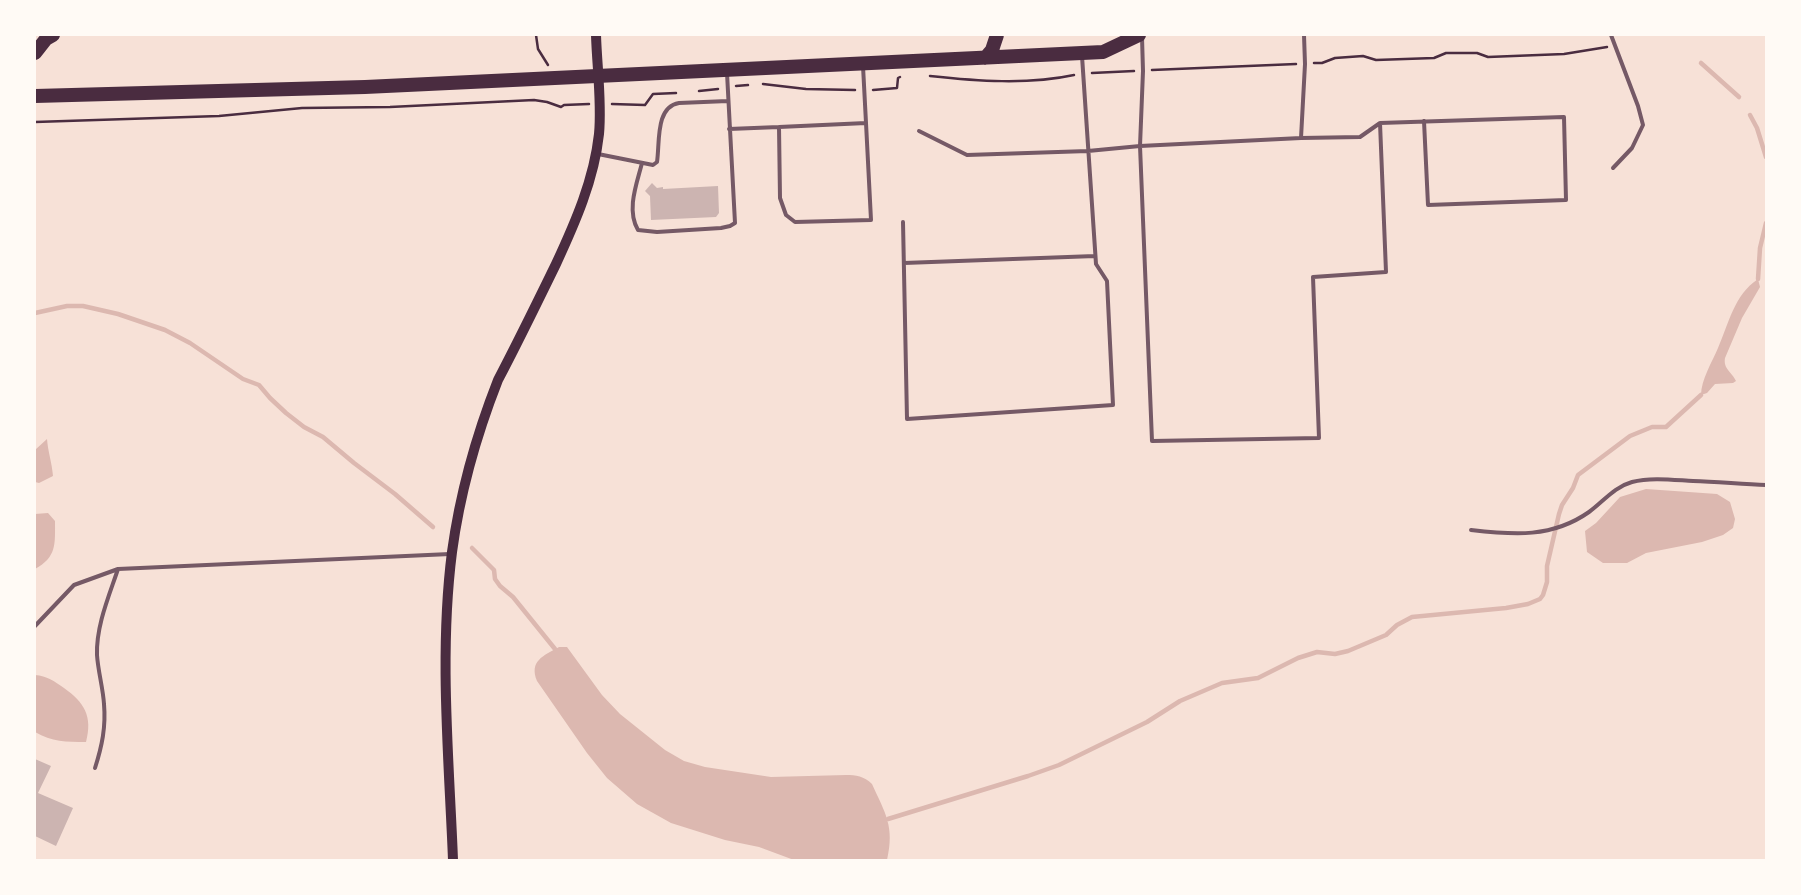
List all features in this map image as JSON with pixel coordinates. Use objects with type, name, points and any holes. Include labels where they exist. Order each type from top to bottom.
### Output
[{"type":"highway","points":[[35,53],[46,39],[53,35]]},
{"type":"highway","points":[[984,58],[992,50],[997,35]]},
{"type":"highway","points":[[36,93],[365,87],[1082,54],[1103,52],[1140,35]]},
{"type":"main road","points":[[453,860],[446,656],[452,554],[461,497],[482,421],[498,380],[537,304],[584,197],[596,154],[599,123],[596,35]]},
{"type":"lane","points":[[1140,35],[1143,71],[1140,146],[1152,441],[1319,438],[1313,277],[1386,272],[1380,123]]},
{"type":"lane","points":[[1300,138],[1305,64],[1304,35]]},
{"type":"lane","points":[[1611,35],[1638,106],[1643,125],[1632,148],[1613,168]]},
{"type":"lane","points":[[903,222],[907,419],[1113,405],[1107,281],[1096,264],[1095,256],[1082,54]]},
{"type":"lane","points":[[779,127],[780,198],[786,215],[795,222],[871,220],[863,64]]},
{"type":"lane","points":[[642,163],[632,216],[638,230],[658,232],[730,226],[735,223],[727,70]]},
{"type":"lane","points":[[596,154],[654,165],[657,162],[661,125],[668,108],[673,104],[679,103],[728,100]]},
{"type":"lane","points":[[919,131],[968,155],[1088,151],[1140,146],[1300,138],[1360,137],[1380,123],[1424,121],[1564,117],[1566,200],[1428,205],[1424,121]]},
{"type":"lane","points":[[729,128],[866,123]]},
{"type":"lane","points":[[904,263],[1095,256]]},
{"type":"lane","points":[[1471,530],[1510,534],[1547,531],[1575,522],[1597,506],[1613,490],[1633,482],[1664,479],[1766,485]]},
{"type":"lane","points":[[35,626],[74,585],[118,569],[452,554]]},
{"type":"lane","points":[[95,768],[102,746],[105,725],[104,703],[97,655],[99,633],[118,569]]},
{"type":"path","points":[[536,35],[538,49],[547,61],[549,69]]},
{"type":"path","points":[[923,76],[982,82],[1060,78],[1083,73],[1322,63],[1334,58],[1363,56],[1376,60],[1434,58],[1446,54],[1477,53],[1488,57],[1564,54],[1615,45]]},
{"type":"path","points":[[759,83],[806,89],[864,90],[897,88],[898,78],[904,77]]},
{"type":"path","points":[[698,92],[751,84]]},
{"type":"path","points":[[625,103],[645,105],[653,94],[680,93]]},
{"type":"path","points":[[35,122],[219,116],[302,108],[390,107],[534,100],[561,107],[564,105]]},
{"type":"shaded area","points":[[1758,279],[1760,287],[1742,318],[1725,358],[1725,365],[1736,381],[1733,383],[1715,384],[1707,393],[1701,395],[1705,377],[1733,310],[1743,293]]},
{"type":"shaded area","points":[[47,439],[53,476],[39,483],[35,482],[35,450]]},
{"type":"shaded area","points":[[1646,489],[1717,494],[1730,502],[1735,519],[1733,528],[1723,535],[1702,542],[1646,553],[1627,563],[1603,563],[1587,552],[1585,531],[1596,523],[1620,497]]},
{"type":"shaded area","points":[[48,513],[55,521],[53,549],[47,560],[35,569],[35,514]]},
{"type":"shaded area","points":[[559,647],[567,647],[602,695],[620,714],[665,750],[684,761],[705,767],[771,777],[850,775],[866,779],[872,784],[887,820],[890,838],[887,860],[794,860],[759,847],[725,840],[671,823],[637,804],[607,778],[587,753],[537,681],[535,674],[536,664],[543,656]]},
{"type":"shaded area","points":[[35,675],[57,683],[82,704],[88,725],[86,742],[59,741],[35,732]]},
{"type":"building","points":[[652,183],[657,188],[663,187],[663,189],[718,186],[719,213],[716,217],[651,220],[650,196],[645,191]]},
{"type":"building","points":[[35,759],[51,766],[38,793],[73,808],[56,846],[35,836]]},
{"type":"waterway","points":[[1701,63],[1739,97]]},
{"type":"waterway","points":[[1750,115],[1757,128],[1766,157]]},
{"type":"waterway","points":[[1758,279],[1760,248],[1766,223]]},
{"type":"waterway","points":[[35,313],[67,306],[83,306],[118,314],[165,330],[190,343],[243,379],[259,385],[286,413],[304,427],[323,437],[433,527]]},
{"type":"waterway","points":[[888,819],[1059,765],[1147,722],[1180,701],[1222,683],[1258,678],[1298,658],[1317,652],[1335,654],[1348,651],[1386,635],[1397,625],[1412,617],[1506,608],[1528,604],[1540,599],[1547,582],[1547,566],[1559,514],[1578,475],[1630,436],[1652,427],[1666,427],[1701,395]]},
{"type":"waterway","points":[[472,548],[494,570],[495,579],[500,586],[513,597],[555,649]]}]
